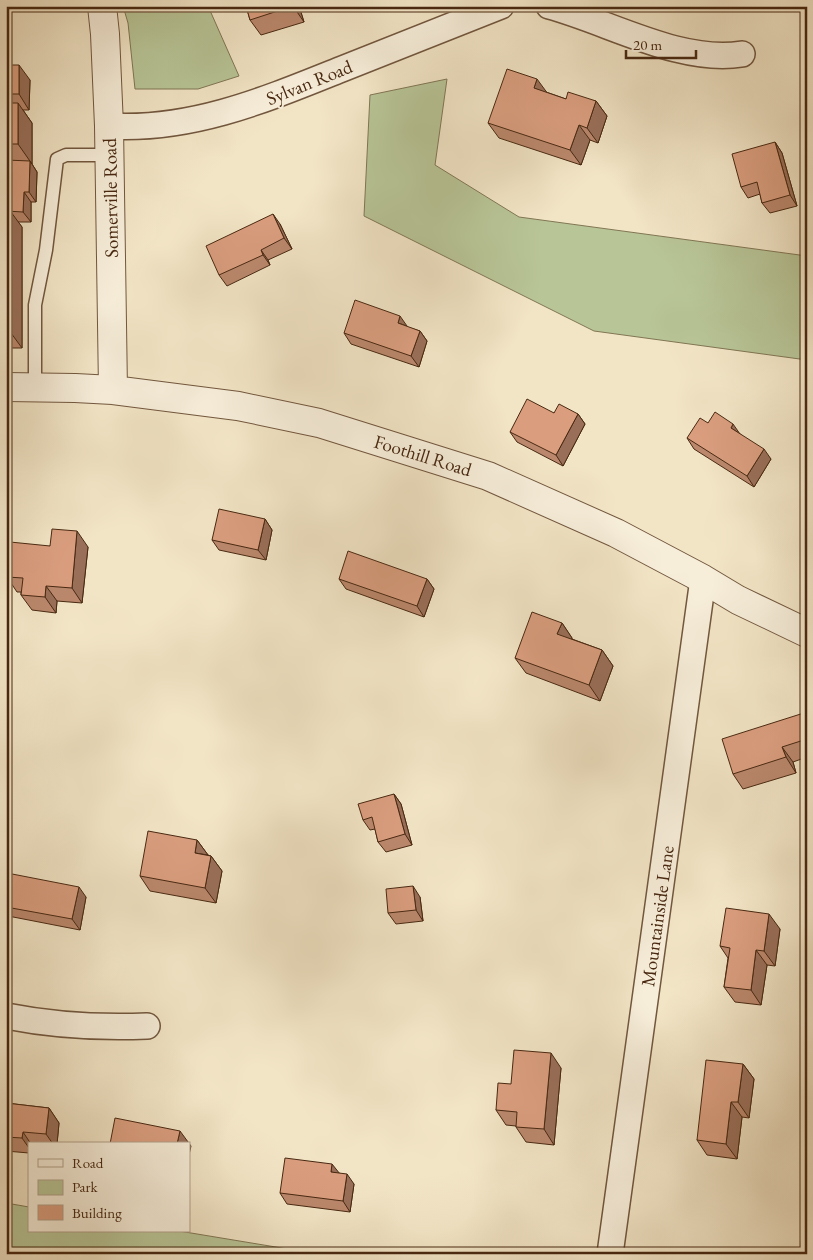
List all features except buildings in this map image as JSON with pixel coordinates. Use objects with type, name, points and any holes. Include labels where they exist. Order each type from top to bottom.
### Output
[{"type":"street","name":"Somerville Road","points":[[102,6],[110,155],[113,390]]},
{"type":"street","name":"Sylvan Road","points":[[109,126],[167,125],[252,105],[500,6]]},
{"type":"street","points":[[549,6],[676,50],[724,56],[742,54]]},
{"type":"street","name":"Foothill Road","points":[[6,387],[113,390],[238,406],[319,423],[488,476],[616,533],[704,578],[738,600],[807,633]]},
{"type":"street","name":"Mountainside Lane","points":[[610,1254],[704,578]]},
{"type":"street","points":[[6,1016],[35,1022],[118,1027],[147,1026]]},
{"type":"lane","points":[[35,387],[35,305],[46,250],[56,159],[66,155],[110,155]]},
{"type":"green space","points":[[123,6],[208,6],[239,76],[198,89],[135,89],[128,23]]},
{"type":"green space","points":[[447,79],[435,165],[519,217],[807,256],[807,360],[594,331],[364,216],[370,95]]},
{"type":"green space","points":[[807,1169],[807,1254],[800,1254],[801,1247]]},
{"type":"green space","points":[[6,1203],[28,1207],[28,1232],[185,1232],[318,1254],[6,1254]]}]
